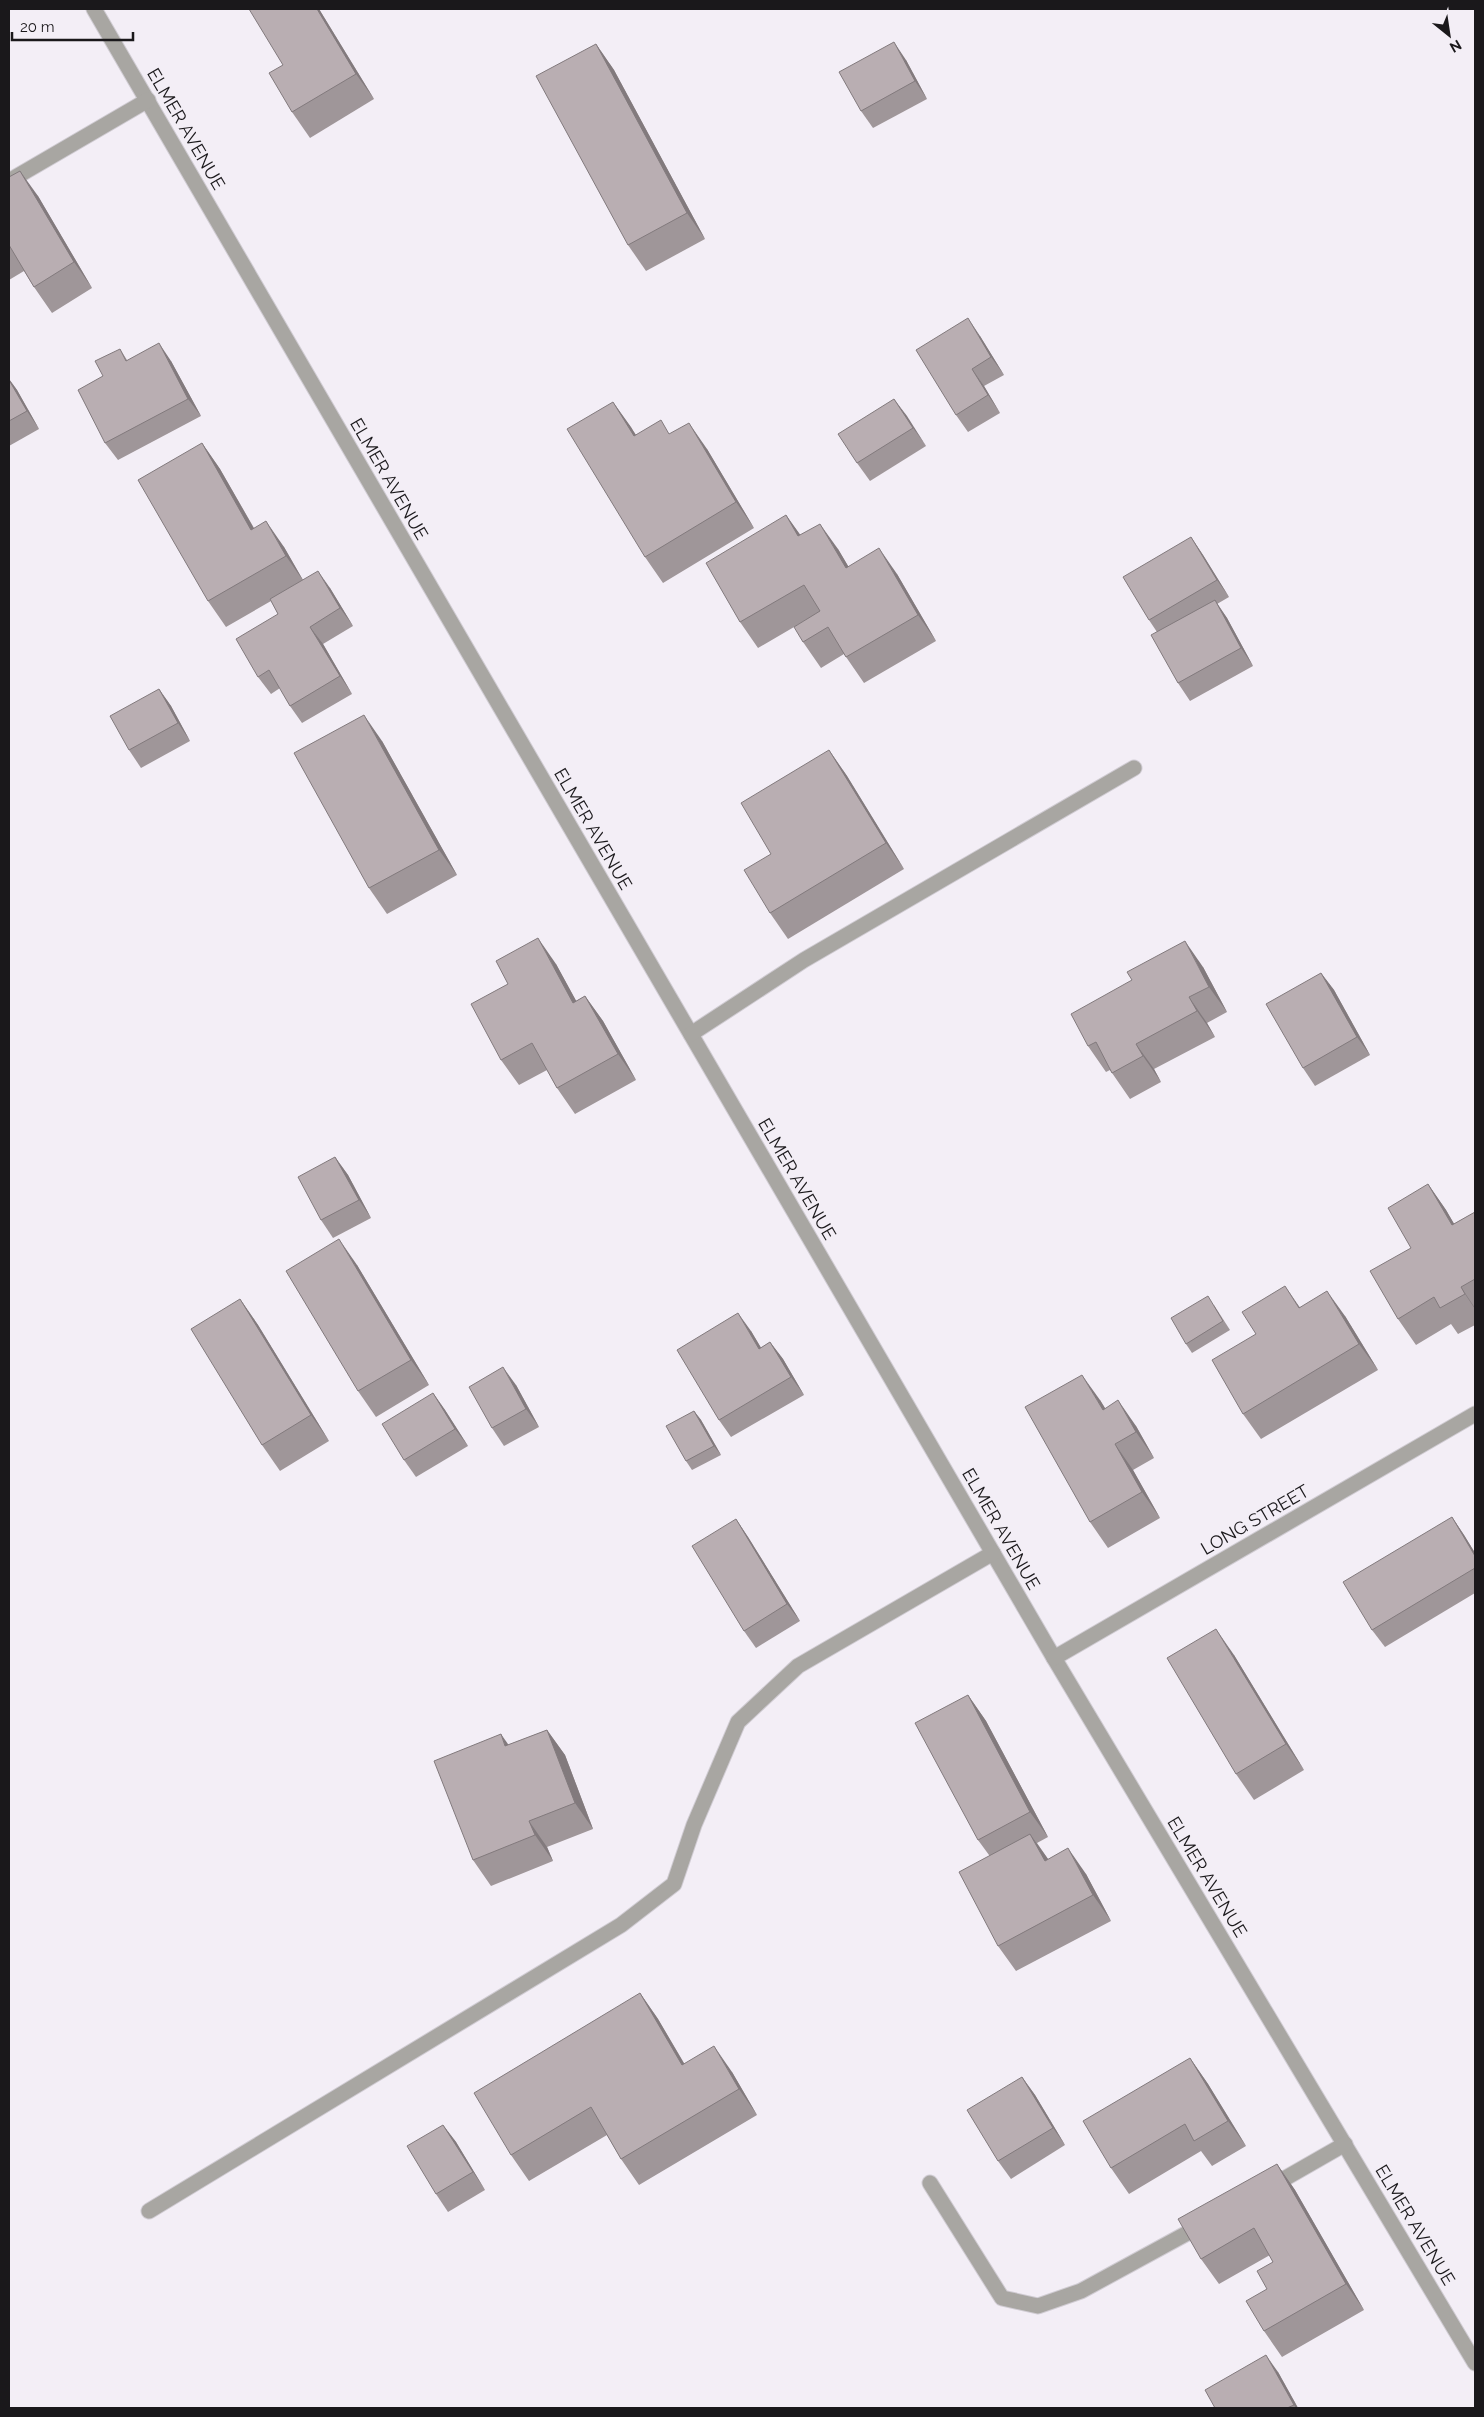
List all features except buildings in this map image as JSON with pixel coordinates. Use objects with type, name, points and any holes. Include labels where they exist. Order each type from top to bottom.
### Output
[{"type":"street","name":"ELMER AVENUE","points":[[94,9],[1054,1658],[1475,2363]]},
{"type":"street","points":[[9,181],[148,100]]},
{"type":"street","points":[[691,1034],[804,960],[1134,768]]},
{"type":"street","name":"LONG STREET","points":[[1054,1658],[1475,1414]]},
{"type":"street","points":[[148,2211],[621,1925],[674,1884],[694,1825],[738,1722],[798,1666],[993,1552]]},
{"type":"street","points":[[1259,2193],[1345,2144]]},
{"type":"street","points":[[930,2183],[1002,2298],[1038,2306],[1081,2291],[1216,2217]]}]
